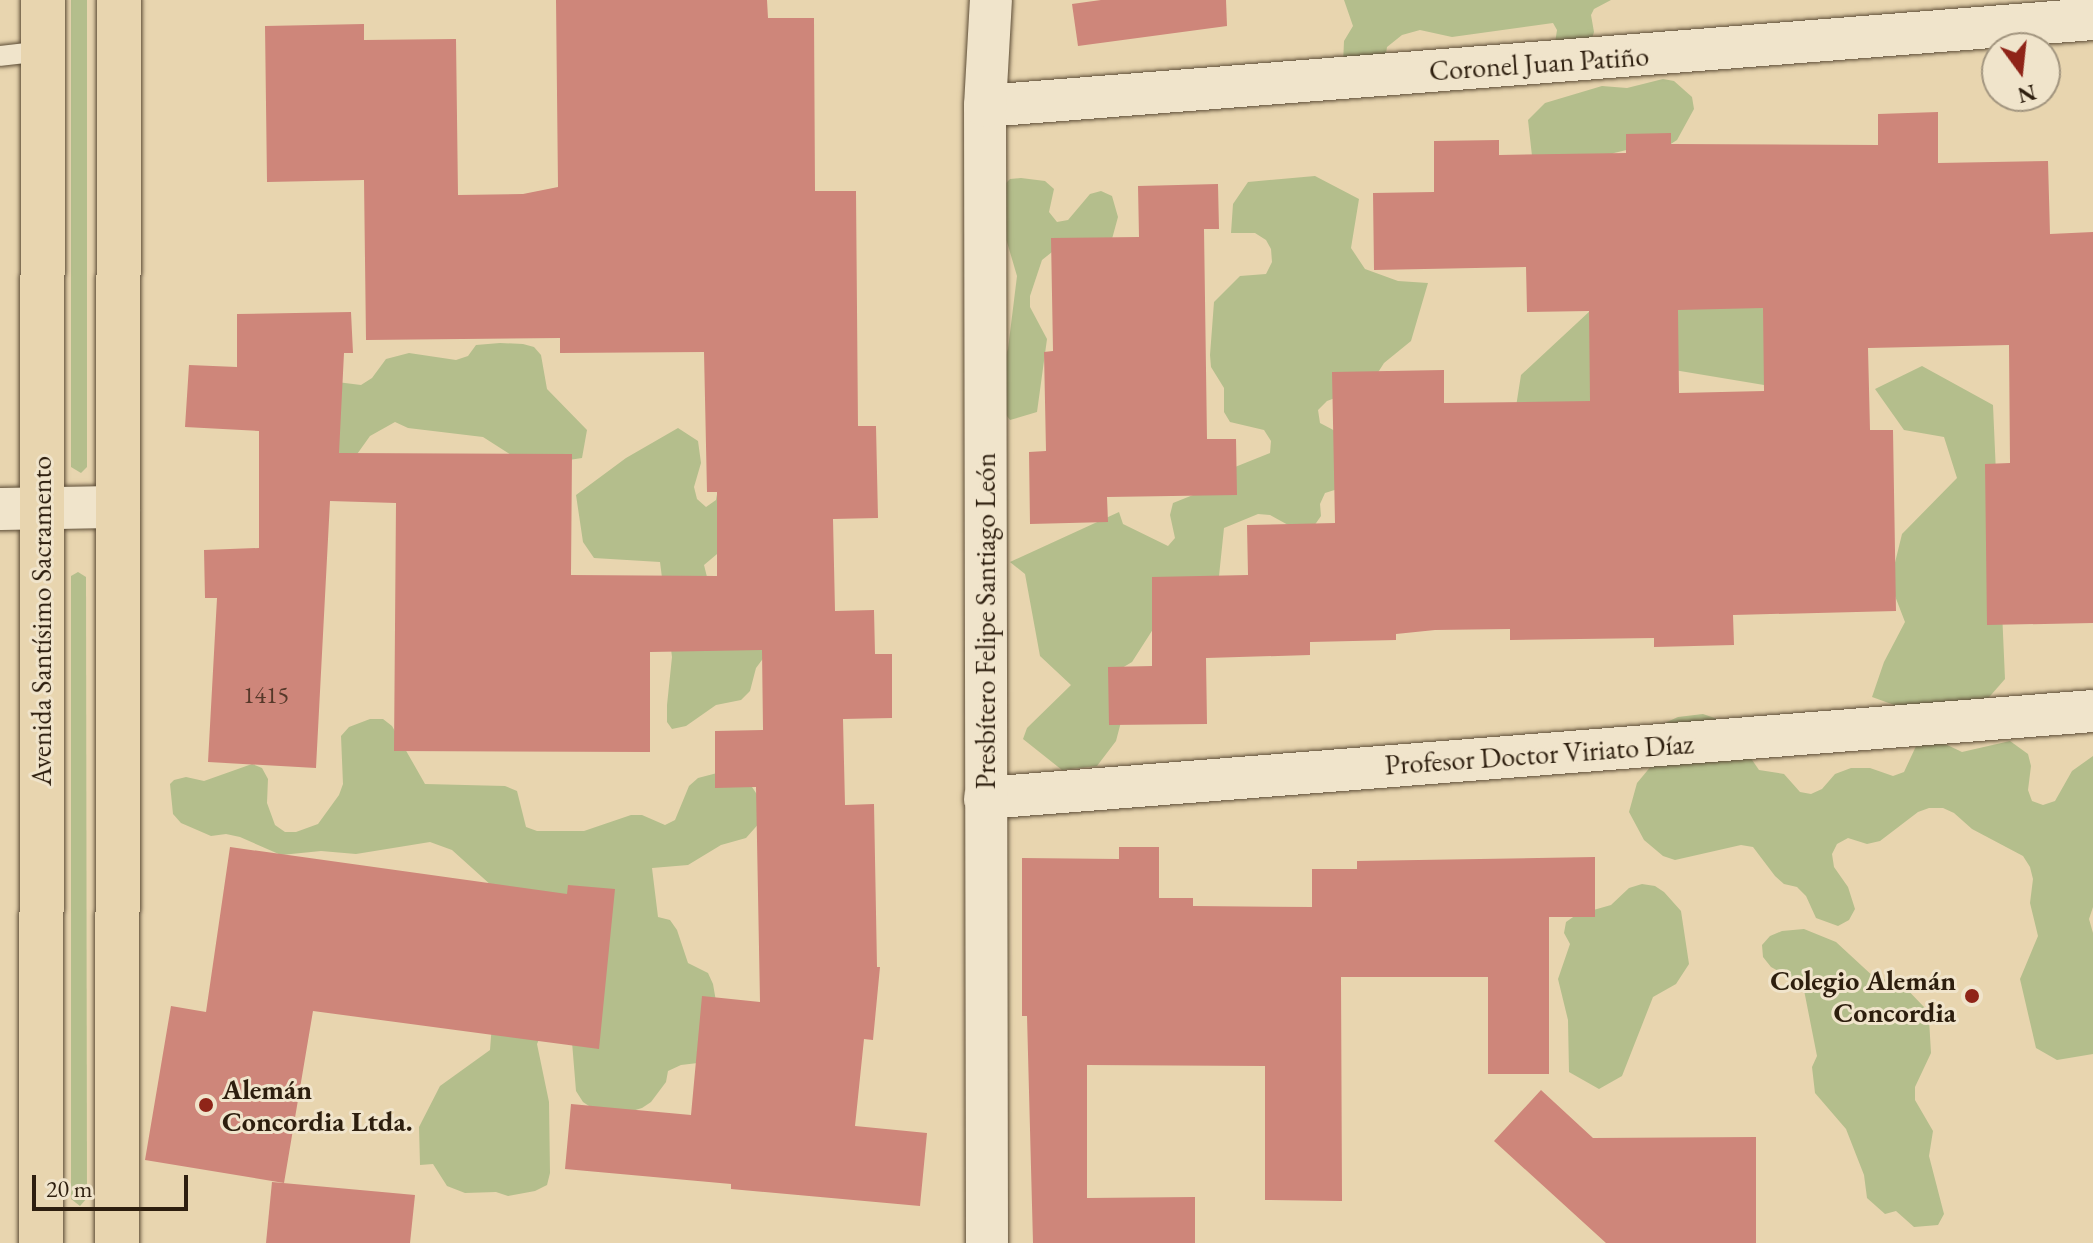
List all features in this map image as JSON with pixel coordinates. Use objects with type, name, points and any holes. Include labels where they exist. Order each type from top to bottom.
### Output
[{"type":"main road","name":"Avenida Santísimo Sacramento","points":[[41,1243],[20,509],[43,0]]},
{"type":"main road","points":[[117,1243],[119,0]]},
{"type":"street","name":"Presbítero Felipe Santiago León","points":[[987,1243],[985,106],[991,0]]},
{"type":"street","name":"Coronel Juan Patiño","points":[[985,106],[2093,19]]},
{"type":"street","points":[[20,509],[119,507]]},
{"type":"street","name":"Profesor Doctor Viriato Díaz","points":[[985,798],[2093,711]]},
{"type":"lane","points":[[0,56],[43,51]]},
{"type":"green space","points":[[71,0],[87,0],[87,467],[81,473],[71,467]]},
{"type":"green space","points":[[1344,0],[1611,0],[1594,9],[1591,15],[1594,32],[1590,44],[1555,43],[1557,30],[1553,23],[1452,37],[1420,30],[1402,35],[1387,47],[1386,54],[1343,64],[1344,41],[1353,26]]},
{"type":"green space","points":[[1663,79],[1674,81],[1692,97],[1694,109],[1677,140],[1666,147],[1639,147],[1614,153],[1593,165],[1532,156],[1528,120],[1545,103],[1602,86],[1627,88]]},
{"type":"green space","points":[[1315,176],[1359,199],[1351,248],[1365,269],[1398,281],[1428,283],[1411,341],[1384,363],[1370,385],[1327,401],[1318,410],[1320,423],[1341,434],[1360,482],[1325,493],[1320,504],[1321,516],[1314,526],[1290,526],[1270,515],[1258,514],[1224,528],[1219,576],[1157,623],[1132,662],[1122,668],[1122,718],[1116,741],[1097,766],[1062,770],[1023,739],[1027,728],[1071,685],[1040,656],[1025,574],[1010,562],[1119,512],[1123,524],[1168,546],[1175,538],[1170,515],[1173,503],[1198,493],[1235,467],[1270,453],[1271,441],[1264,430],[1230,422],[1224,412],[1224,388],[1211,367],[1214,302],[1240,276],[1266,274],[1272,262],[1271,249],[1266,240],[1255,233],[1231,233],[1233,204],[1248,182]]},
{"type":"green space","points":[[1010,179],[1045,181],[1054,189],[1049,212],[1057,222],[1068,220],[1090,194],[1101,191],[1112,196],[1118,217],[1112,239],[1052,252],[1042,260],[1030,296],[1030,307],[1047,339],[1037,412],[1010,420],[991,395],[1008,349],[1017,276],[1007,242],[996,221],[1001,188]]},
{"type":"green space","points":[[1748,285],[1782,337],[1764,385],[1662,368],[1613,399],[1515,413],[1521,375],[1591,310]]},
{"type":"green space","points":[[500,343],[534,347],[541,355],[547,389],[587,430],[582,458],[549,463],[519,460],[483,437],[408,428],[395,422],[370,436],[355,457],[331,463],[337,382],[361,385],[372,378],[386,359],[409,353],[456,360],[468,356],[476,345]]},
{"type":"green space","points":[[1922,366],[1993,405],[2005,679],[1977,711],[1911,711],[1872,697],[1884,662],[1905,622],[1890,583],[1902,534],[1957,478],[1944,437],[1904,430],[1875,389]]},
{"type":"green space","points":[[678,428],[698,441],[701,463],[694,487],[697,499],[706,507],[716,500],[718,488],[723,549],[704,565],[707,577],[784,630],[756,668],[750,691],[741,700],[716,705],[686,726],[672,729],[667,722],[667,705],[672,657],[660,562],[594,558],[583,542],[576,495],[626,458]]},
{"type":"green space","points":[[78,572],[86,577],[87,1198],[80,1206],[71,1199],[71,576]]},
{"type":"green space","points":[[1703,714],[1726,722],[1759,770],[1784,774],[1800,792],[1811,794],[1822,789],[1835,774],[1851,768],[1870,768],[1893,776],[1904,772],[1917,744],[1941,742],[1962,752],[2010,741],[2028,754],[2031,766],[2028,790],[2032,801],[2043,805],[2055,801],[2072,771],[2093,756],[2093,907],[2089,919],[2093,933],[2093,1054],[2057,1060],[2036,1048],[2020,979],[2038,936],[2030,903],[2033,879],[2030,867],[2023,856],[1972,829],[1954,813],[1943,808],[1929,808],[1918,812],[1880,841],[1867,844],[1848,838],[1837,844],[1832,854],[1834,867],[1848,887],[1855,909],[1849,920],[1838,926],[1816,918],[1806,896],[1797,887],[1784,884],[1775,876],[1753,847],[1741,845],[1675,860],[1663,856],[1644,840],[1629,812],[1637,783],[1652,765],[1660,732],[1667,722],[1678,717]]},
{"type":"green space","points":[[370,719],[383,719],[392,726],[425,784],[505,786],[517,791],[526,827],[537,831],[584,831],[631,815],[642,815],[665,825],[675,820],[689,786],[698,778],[721,772],[752,787],[758,796],[762,820],[746,838],[721,845],[688,865],[652,868],[658,917],[670,920],[677,930],[688,963],[708,973],[713,984],[717,1007],[706,1062],[681,1065],[668,1071],[666,1082],[651,1102],[642,1108],[629,1112],[592,1108],[583,1102],[576,1091],[572,1042],[542,1033],[537,1044],[549,1102],[550,1173],[547,1185],[535,1191],[508,1196],[496,1192],[465,1193],[447,1186],[433,1164],[420,1165],[419,1127],[440,1086],[490,1050],[502,895],[452,850],[430,842],[356,854],[321,851],[281,855],[240,837],[226,834],[211,836],[181,823],[173,814],[170,784],[174,780],[186,777],[204,781],[252,764],[262,768],[268,779],[267,803],[275,825],[285,832],[296,832],[318,824],[339,795],[343,784],[341,736],[349,727]]},
{"type":"green space","points":[[1642,884],[1655,886],[1664,892],[1681,911],[1689,964],[1676,984],[1653,997],[1622,1076],[1599,1089],[1569,1072],[1568,1020],[1558,979],[1570,944],[1564,933],[1566,922],[1576,915],[1611,905],[1629,888]]},
{"type":"green space","points":[[1804,929],[1836,942],[1875,978],[1900,982],[1925,1008],[1929,1019],[1931,1053],[1915,1087],[1915,1100],[1933,1131],[1929,1156],[1944,1214],[1938,1225],[1914,1227],[1896,1211],[1885,1214],[1867,1198],[1864,1175],[1846,1129],[1815,1093],[1812,1067],[1817,1056],[1803,985],[1771,967],[1763,957],[1762,945],[1770,936],[1782,931]]},
{"type":"building","points":[[556,0],[767,0],[768,18],[814,18],[815,191],[856,191],[858,426],[876,426],[878,518],[833,519],[835,611],[874,610],[875,654],[892,654],[892,718],[843,719],[845,805],[874,804],[877,967],[880,967],[873,1040],[864,1039],[855,1126],[927,1133],[920,1206],[731,1189],[731,1184],[565,1169],[571,1104],[691,1115],[702,996],[760,1002],[756,787],[715,788],[715,731],[763,730],[762,650],[650,652],[650,752],[394,751],[396,503],[330,501],[316,768],[208,762],[217,598],[205,598],[204,550],[259,548],[259,431],[185,427],[189,365],[237,367],[237,314],[351,312],[353,353],[344,353],[339,453],[572,454],[571,575],[717,576],[717,492],[707,492],[704,352],[560,353],[560,338],[366,340],[364,180],[267,182],[265,26],[364,24],[364,40],[456,39],[458,195],[523,194],[558,187]]},
{"type":"building","points":[[1101,0],[1226,0],[1227,26],[1078,46],[1072,4]]},
{"type":"building","points":[[1938,112],[1938,163],[2048,161],[2050,234],[2093,232],[2093,623],[1987,625],[1985,464],[2010,463],[2009,345],[1868,348],[1870,430],[1893,430],[1896,611],[1733,615],[1734,645],[1654,647],[1654,638],[1510,640],[1510,629],[1435,630],[1396,634],[1396,640],[1310,642],[1310,655],[1206,658],[1207,724],[1109,725],[1108,667],[1152,666],[1152,577],[1248,575],[1247,525],[1335,523],[1332,372],[1444,370],[1444,403],[1590,401],[1589,311],[1527,312],[1526,267],[1374,270],[1373,193],[1434,192],[1434,141],[1499,140],[1499,155],[1626,153],[1626,134],[1671,133],[1671,144],[1878,145],[1878,114]],"holes":[[[1763,308],[1764,391],[1679,393],[1678,310]]]},
{"type":"building","points":[[1218,184],[1219,229],[1204,229],[1207,439],[1236,439],[1237,495],[1107,497],[1108,522],[1030,524],[1029,452],[1046,451],[1044,352],[1053,351],[1051,238],[1139,237],[1138,186]]},
{"type":"building","points":[[230,847],[567,894],[568,885],[615,889],[599,1049],[313,1011],[284,1183],[145,1160],[171,1006],[206,1012]]},
{"type":"building","points":[[1119,847],[1159,847],[1159,898],[1193,898],[1193,906],[1312,907],[1312,869],[1357,869],[1357,861],[1595,857],[1595,917],[1549,917],[1549,1074],[1488,1074],[1488,977],[1341,977],[1342,1201],[1265,1200],[1265,1066],[1087,1065],[1087,1198],[1195,1197],[1195,1243],[1033,1243],[1027,1016],[1022,1016],[1022,858],[1119,859]]},
{"type":"building","points":[[1541,1090],[1593,1138],[1756,1137],[1756,1243],[1606,1243],[1494,1141]]},
{"type":"building","points":[[272,1182],[415,1195],[410,1243],[266,1243]]},
{"type":"place","name":"Colegio Alemán Concordia","points":[[1972,996]]},
{"type":"place","name":"Alemán Concordia Ltda.","points":[[206,1105]]}]
